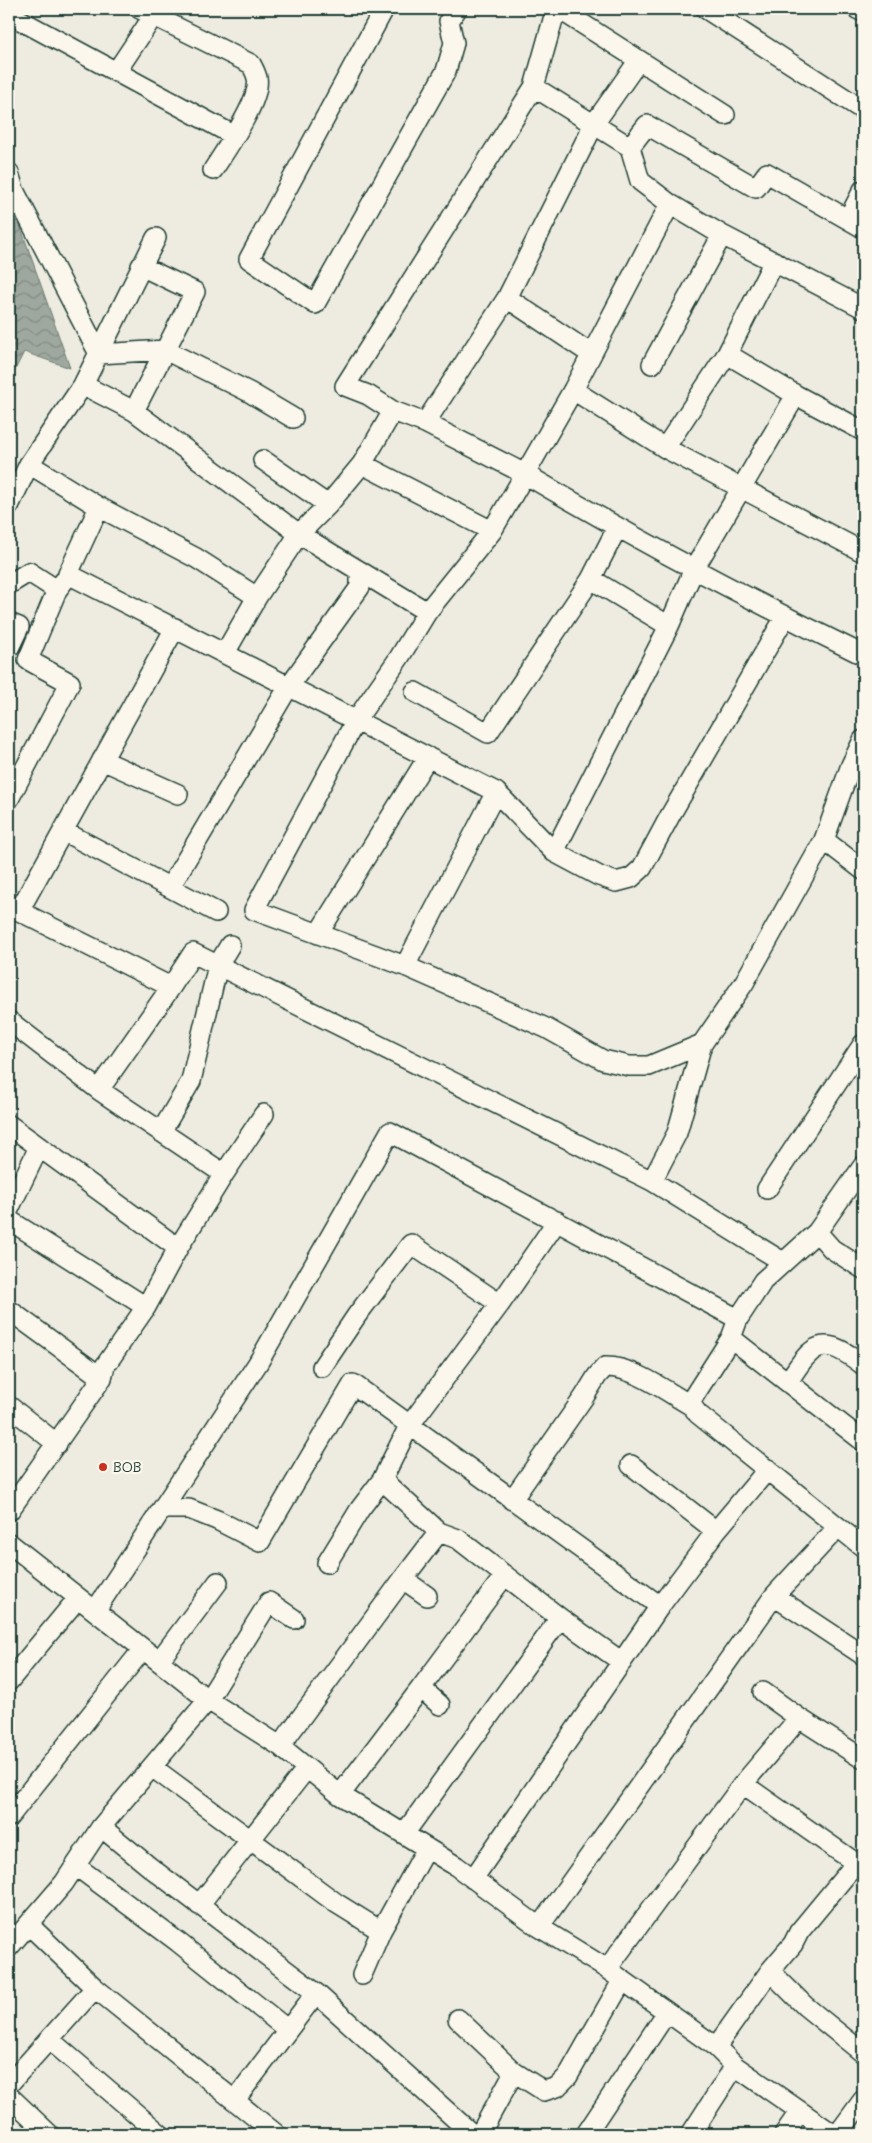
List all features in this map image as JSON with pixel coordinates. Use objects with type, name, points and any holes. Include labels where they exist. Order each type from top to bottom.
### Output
[{"type":"street","points":[[384,9],[249,259],[315,304],[446,71],[454,43],[450,21],[457,9]]},
{"type":"street","points":[[724,115],[558,9],[534,87],[346,386],[368,395],[393,411],[424,423],[524,474],[694,569],[863,655]]},
{"type":"street","points":[[706,9],[863,110]]},
{"type":"street","points":[[857,9],[863,12]]},
{"type":"street","points":[[116,72],[150,11],[251,64],[258,79],[256,96],[214,170]]},
{"type":"street","points":[[9,14],[235,136]]},
{"type":"street","points":[[424,423],[507,298],[594,124],[639,60]]},
{"type":"street","points":[[534,87],[630,147],[640,181],[670,204],[722,235],[863,308]]},
{"type":"street","points":[[630,147],[647,125],[756,188],[767,173],[856,224],[863,190]]},
{"type":"street","points":[[9,173],[14,190],[99,354]]},
{"type":"street","points":[[670,204],[573,390],[492,531],[427,612],[399,658],[356,720],[254,910],[405,966],[546,1028],[603,1060],[629,1066],[649,1066],[702,1044]]},
{"type":"street","points":[[652,364],[722,235]]},
{"type":"street","points":[[9,506],[29,464],[83,385],[156,238]]},
{"type":"street","points":[[665,448],[727,354],[774,261]]},
{"type":"street","points":[[134,411],[195,292],[141,266]]},
{"type":"street","points":[[507,298],[591,354]]},
{"type":"street","points":[[99,354],[165,350],[249,392],[293,418]]},
{"type":"street","points":[[727,354],[796,395],[863,431]]},
{"type":"street","points":[[83,385],[134,411],[299,534],[427,612]]},
{"type":"street","points":[[573,390],[665,448],[863,552]]},
{"type":"street","points":[[554,852],[669,626],[694,569],[796,395]]},
{"type":"street","points":[[224,654],[257,597],[299,534],[328,505],[362,464],[393,411]]},
{"type":"street","points":[[263,460],[328,505]]},
{"type":"street","points":[[29,464],[99,507],[196,558],[257,597]]},
{"type":"street","points":[[362,464],[492,531]]},
{"type":"street","points":[[9,799],[70,683],[28,660],[57,590],[68,574],[99,507]]},
{"type":"street","points":[[415,692],[488,732],[591,579],[618,528]]},
{"type":"street","points":[[170,887],[288,686],[360,588],[360,571]]},
{"type":"street","points":[[9,581],[11,583],[29,572],[57,590]]},
{"type":"street","points":[[68,574],[496,792],[554,852],[599,876],[616,882],[631,878],[642,868],[671,814],[786,617]]},
{"type":"street","points":[[591,579],[669,626]]},
{"type":"street","points":[[9,622],[18,627],[9,648]]},
{"type":"street","points":[[171,987],[14,909],[63,831],[175,628]]},
{"type":"street","points":[[652,1181],[677,1133],[702,1044],[744,983],[824,840],[851,765],[863,740]]},
{"type":"street","points":[[318,934],[428,757]]},
{"type":"street","points":[[102,760],[178,794]]},
{"type":"street","points":[[405,966],[496,792]]},
{"type":"street","points":[[63,831],[216,912]]},
{"type":"street","points":[[824,840],[863,870]]},
{"type":"street","points":[[161,1132],[190,1081],[218,965],[230,945]]},
{"type":"street","points":[[99,1090],[193,953],[652,1181],[784,1262]]},
{"type":"street","points":[[9,1021],[99,1090],[224,1174]]},
{"type":"street","points":[[767,1189],[863,1044]]},
{"type":"street","points":[[9,1511],[102,1378],[105,1366],[146,1307],[178,1248],[264,1114]]},
{"type":"street","points":[[9,1125],[178,1248]]},
{"type":"street","points":[[95,1611],[258,1363],[390,1132],[738,1319]]},
{"type":"street","points":[[9,1209],[39,1147]]},
{"type":"street","points":[[692,1406],[692,1400],[731,1338],[738,1319],[763,1281],[818,1232],[863,1166]]},
{"type":"street","points":[[9,1220],[146,1307]]},
{"type":"street","points":[[327,1563],[360,1510],[382,1480],[410,1426],[500,1304],[557,1222]]},
{"type":"street","points":[[818,1232],[832,1249],[863,1269]]},
{"type":"street","points":[[322,1367],[357,1315],[412,1244],[500,1304]]},
{"type":"street","points":[[9,1310],[102,1378]]},
{"type":"street","points":[[731,1338],[863,1439]]},
{"type":"street","points":[[788,1382],[803,1358],[813,1349],[822,1345],[849,1354],[863,1365]]},
{"type":"street","points":[[512,1500],[597,1376],[605,1368],[614,1367],[630,1371],[692,1406],[698,1414],[863,1547]]},
{"type":"street","points":[[162,1510],[189,1510],[217,1520],[260,1542],[353,1384],[660,1606]]},
{"type":"street","points":[[9,1406],[57,1444]]},
{"type":"street","points":[[631,1465],[716,1531]]},
{"type":"street","points":[[473,1879],[660,1606],[716,1531],[768,1469]]},
{"type":"street","points":[[382,1480],[439,1532],[458,1539],[560,1618],[622,1662]]},
{"type":"street","points":[[539,1927],[774,1596],[838,1527]]},
{"type":"street","points":[[280,1746],[439,1532]]},
{"type":"street","points":[[9,1543],[208,1700],[280,1746],[340,1795],[427,1848],[539,1927],[615,1975],[716,2047],[735,2066],[833,2134]]},
{"type":"street","points":[[340,1795],[505,1575]]},
{"type":"street","points":[[403,1580],[427,1596]]},
{"type":"street","points":[[159,1661],[218,1582]]},
{"type":"street","points":[[774,1596],[863,1655]]},
{"type":"street","points":[[9,1681],[78,1598]]},
{"type":"street","points":[[9,1947],[76,1866],[101,1827],[208,1700],[269,1602],[294,1619]]},
{"type":"street","points":[[404,1834],[560,1618]]},
{"type":"street","points":[[9,1818],[143,1649]]},
{"type":"street","points":[[420,1688],[440,1705]]},
{"type":"street","points":[[763,1692],[799,1718],[863,1759]]},
{"type":"street","points":[[458,2019],[514,2072],[544,2091],[557,2087],[568,2076],[615,1975],[743,1784],[799,1718]]},
{"type":"street","points":[[152,1767],[336,1903],[381,1931]]},
{"type":"street","points":[[199,1904],[307,1768]]},
{"type":"street","points":[[716,2047],[770,1971],[793,1944],[799,1932],[859,1866],[743,1784]]},
{"type":"street","points":[[101,1827],[316,1993],[472,2134]]},
{"type":"street","points":[[362,1975],[381,1931],[427,1848]]},
{"type":"street","points":[[76,1866],[178,1942],[288,2030]]},
{"type":"street","points":[[29,1925],[95,1988],[276,2134]]},
{"type":"street","points":[[770,1971],[805,2006],[863,2053]]},
{"type":"street","points":[[9,2084],[95,1988]]},
{"type":"street","points":[[235,2100],[316,1993]]},
{"type":"street","points":[[586,2134],[667,2012]]},
{"type":"street","points":[[50,2040],[160,2134]]},
{"type":"street","points":[[690,2134],[735,2066]]},
{"type":"street","points":[[480,2134],[514,2072]]},
{"type":"street","points":[[9,2096],[49,2134]]},
{"type":"street","points":[[838,2134],[863,2100]]},
{"type":"street","points":[[784,2134],[800,2112]]},
{"type":"water","points":[[9,194],[70,368],[24,352],[9,382]]},
{"type":"place","name":"BOB","points":[[103,1467]]}]
